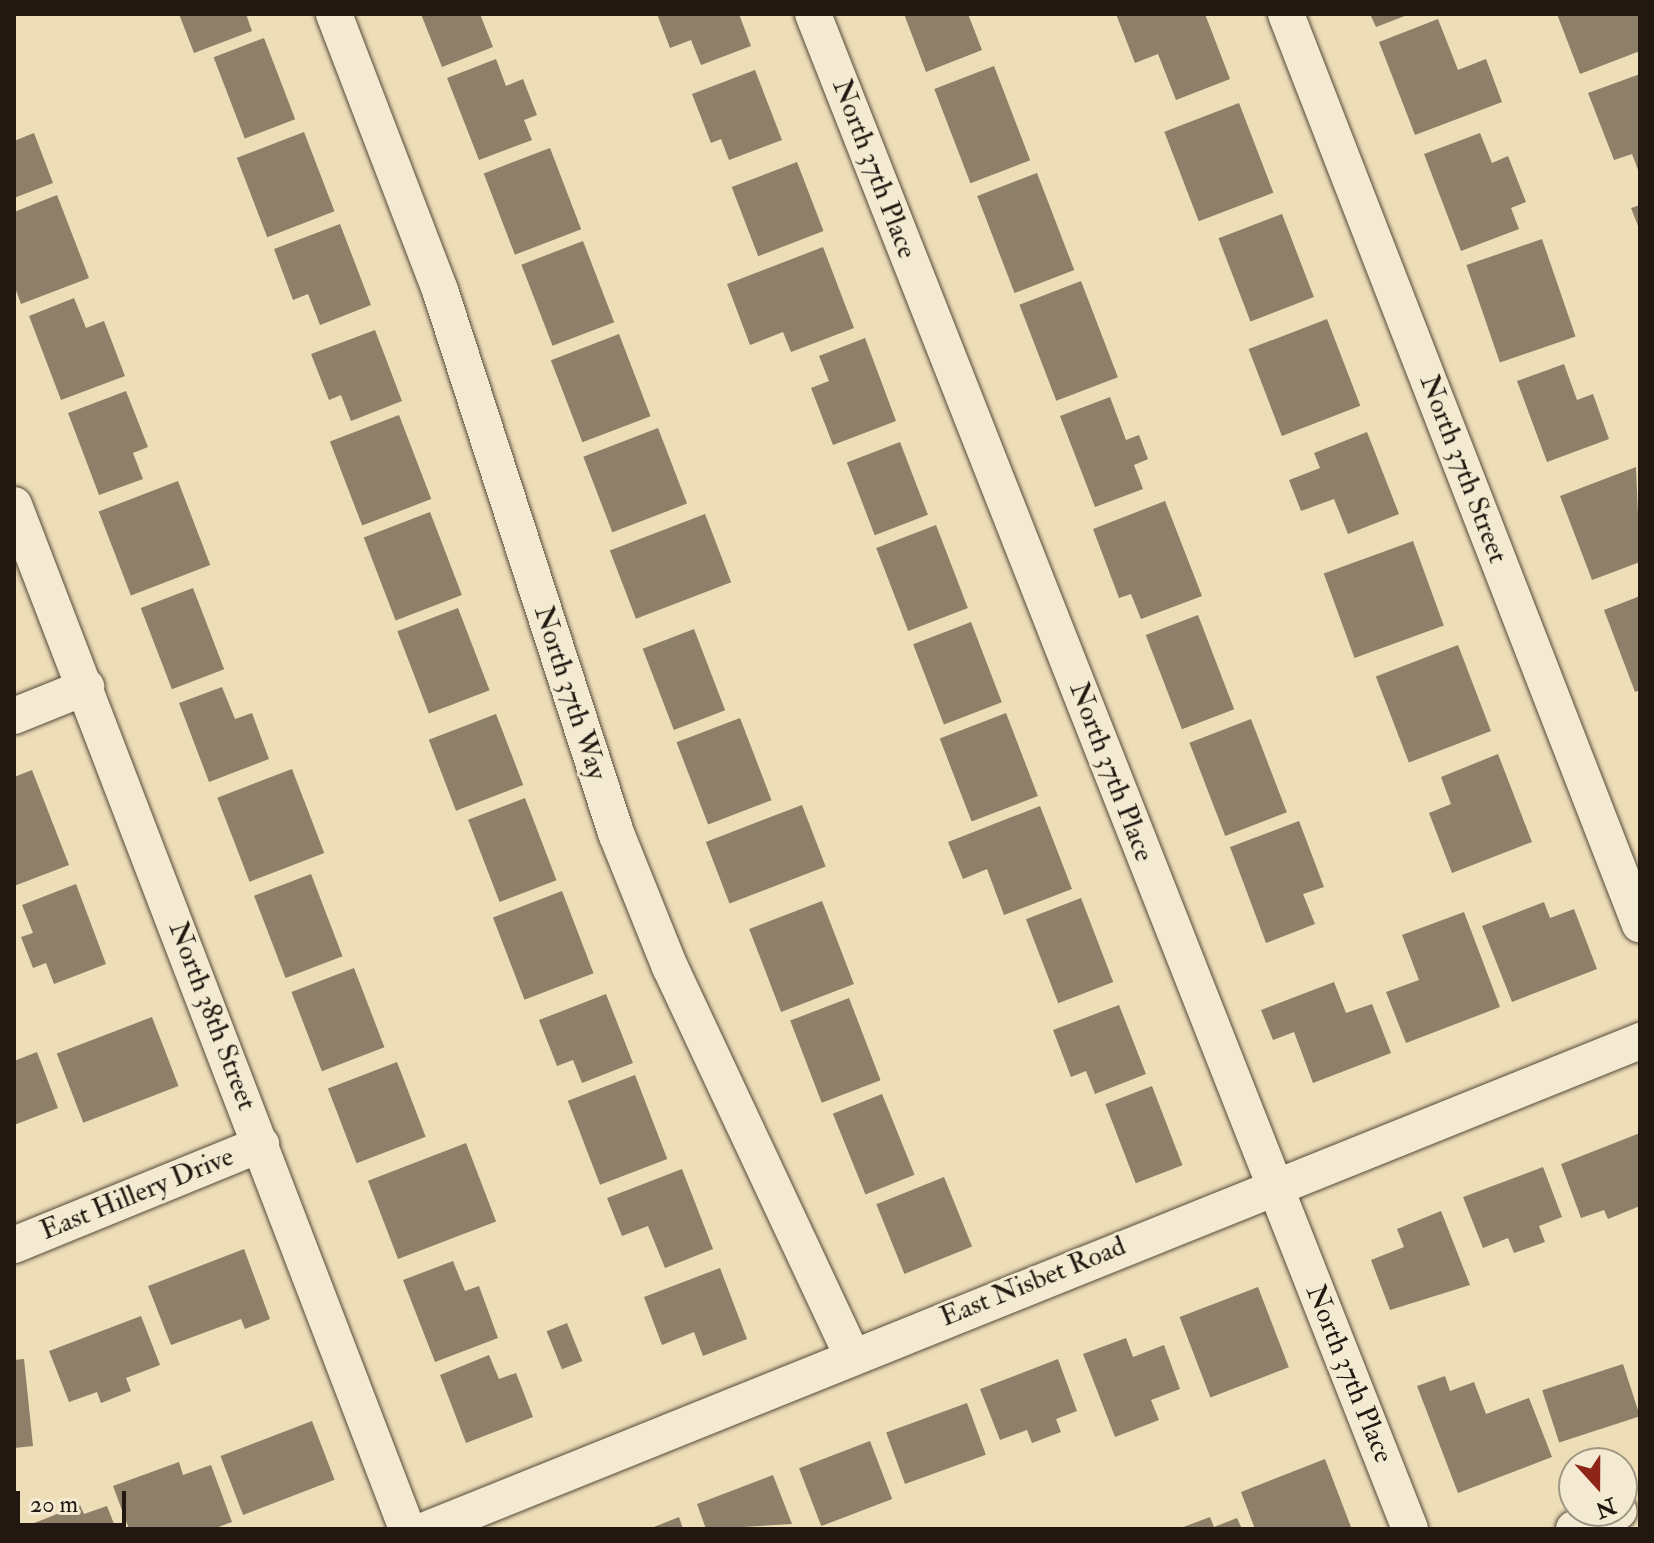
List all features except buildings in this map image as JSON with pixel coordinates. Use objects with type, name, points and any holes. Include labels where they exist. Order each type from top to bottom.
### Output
[{"type":"street","name":"North 37th Way","points":[[334,14],[440,290],[616,833],[670,967],[851,1354]]},
{"type":"street","name":"North 37th Place","points":[[813,14],[1410,1529]]},
{"type":"street","name":"North 37th Street","points":[[1286,14],[1640,925]]},
{"type":"street","name":"North 38th Street","points":[[14,505],[407,1529]]},
{"type":"street","points":[[14,716],[86,687]]},
{"type":"street","name":"East Nisbet Road","points":[[428,1529],[851,1354],[1640,1041]]},
{"type":"street","name":"East Hillery Drive","points":[[14,1245],[261,1144]]}]
